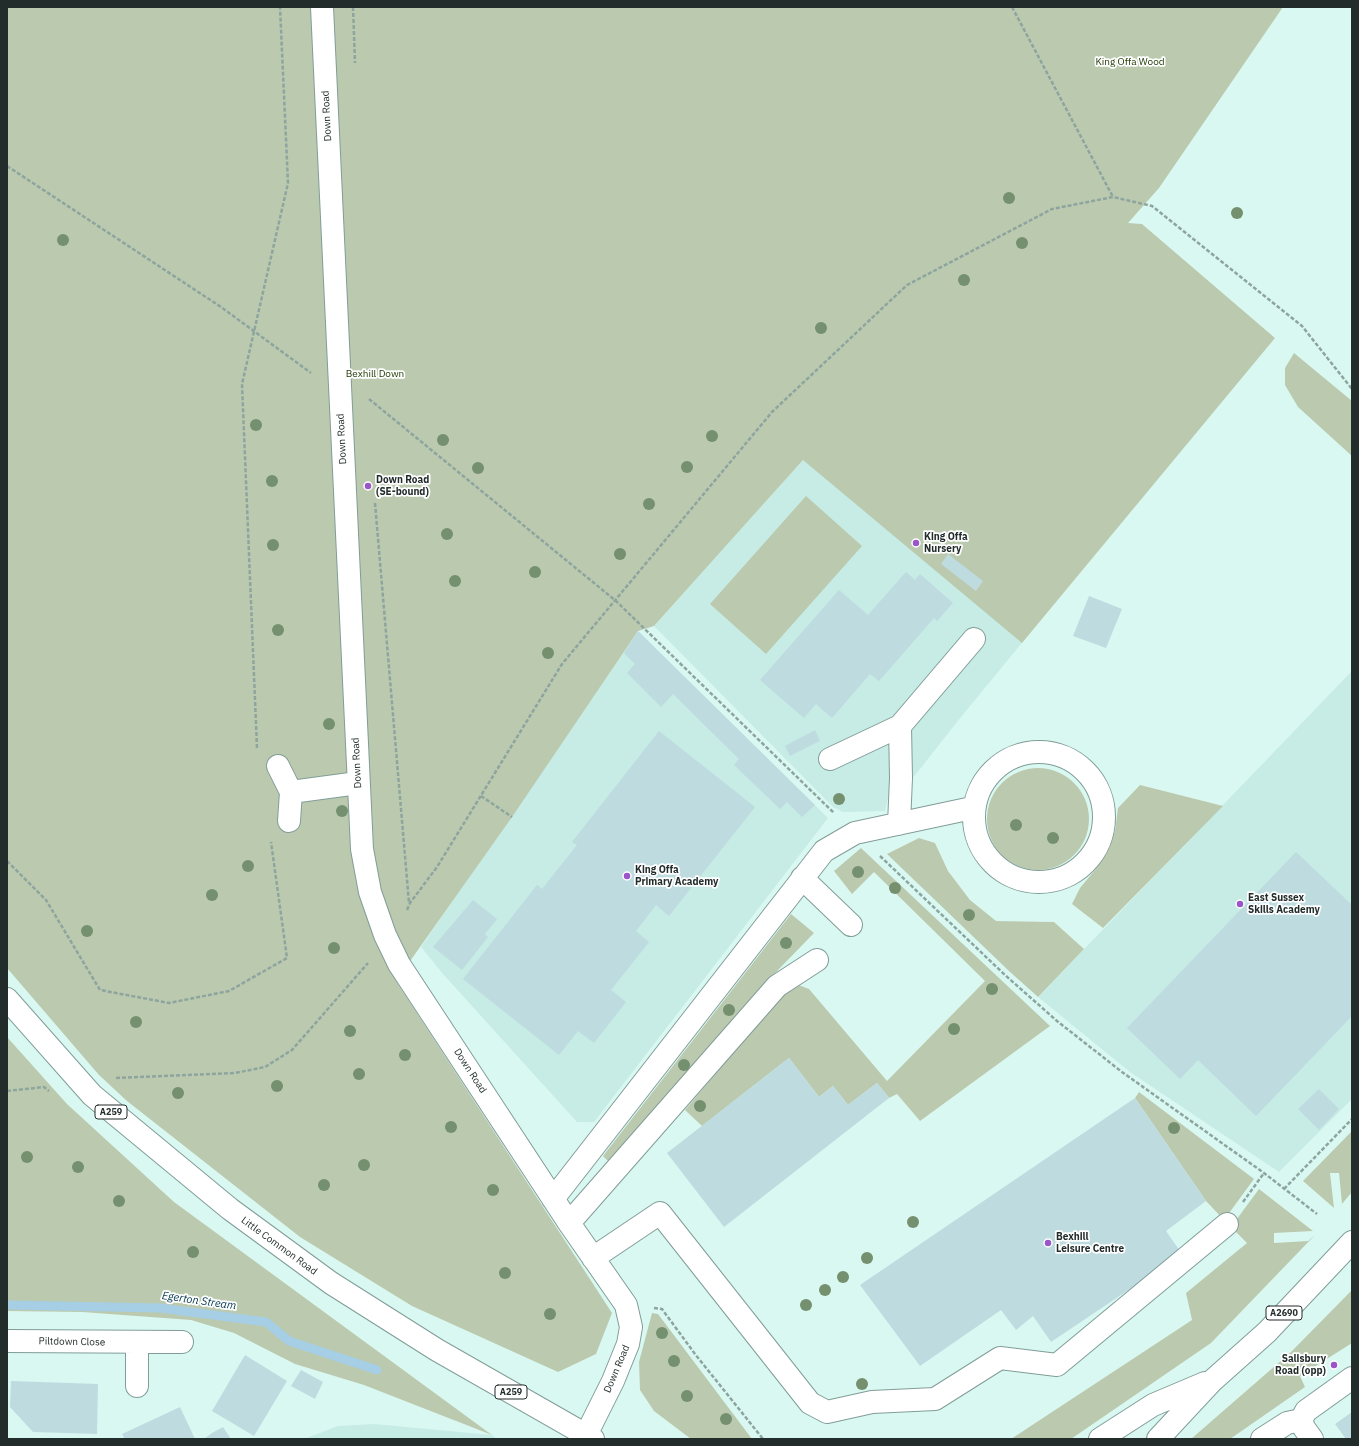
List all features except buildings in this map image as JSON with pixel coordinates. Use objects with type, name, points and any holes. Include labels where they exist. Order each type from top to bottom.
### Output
[{"type":"main road","name":"Down Road","points":[[322,7],[358,783],[362,849],[370,892],[386,935],[400,964],[569,1223],[626,1305],[631,1327],[628,1344],[589,1437]]},
{"type":"main road","points":[[830,759],[900,726],[974,639]]},
{"type":"main road","points":[[899,824],[901,778],[900,726]]},
{"type":"main road","points":[[1038,751],[1054,753],[1061,755],[1081,766],[1096,783],[1104,804],[1104,828],[1098,847],[1086,864],[1069,876],[1049,882],[1028,882],[1009,875],[992,863],[980,846],[974,826],[972,808],[982,784],[996,767],[1016,755],[1038,751]]},
{"type":"main road","points":[[278,766],[291,792],[289,821]]},
{"type":"main road","points":[[291,792],[358,783]]},
{"type":"main road","points":[[554,1199],[824,851],[855,833],[972,808]]},
{"type":"main road","points":[[802,878],[851,925]]},
{"type":"main road","points":[[569,1223],[777,986],[818,960]]},
{"type":"main road","name":"Little Common Road","points":[[7,999],[92,1095],[230,1209],[331,1283],[437,1350],[589,1437]]},
{"type":"main road","points":[[593,1258],[660,1213],[805,1398],[810,1403],[827,1412],[872,1402],[935,1400],[1000,1358],[1057,1365],[1227,1224]]},
{"type":"main road","name":"A2690","points":[[1158,1439],[1212,1381],[1266,1332],[1352,1242]]},
{"type":"main road","name":"Piltdown Close","points":[[7,1341],[137,1343],[182,1342]]},
{"type":"main road","points":[[137,1343],[137,1386]]},
{"type":"main road","points":[[1262,1439],[1287,1423],[1301,1420],[1306,1411],[1352,1378]]},
{"type":"main road","name":"A2690","points":[[1100,1439],[1153,1405],[1212,1381]]},
{"type":"main road","points":[[1301,1420],[1304,1428],[1312,1439]]},
{"type":"path","points":[[258,751],[242,384],[288,183],[280,7]]},
{"type":"path","points":[[1012,7],[1114,196]]},
{"type":"path","points":[[7,166],[221,307],[340,392]]},
{"type":"path","points":[[92,1095],[111,1078],[235,1073],[265,1067],[292,1050],[374,957],[371,952],[386,935],[400,927],[410,903],[437,867],[562,664],[772,412],[908,285],[1052,209],[1114,196],[1152,206],[1302,326],[1352,389]]},
{"type":"path","points":[[367,405],[366,398],[616,601],[1005,976],[1057,1021],[1122,1072],[1264,1173],[1317,1214]]},
{"type":"path","points":[[375,500],[410,903]]},
{"type":"path","points":[[481,796],[512,817]]},
{"type":"path","points":[[7,861],[46,900],[100,990],[169,1003],[230,991],[288,958],[270,836]]},
{"type":"path","points":[[7,1091],[44,1087]]},
{"type":"path","points":[[1284,1189],[1352,1119]]},
{"type":"path","points":[[1227,1224],[1264,1173]]},
{"type":"path","points":[[626,1305],[662,1308],[695,1354],[763,1439]]},
{"type":"shaded area","name":"King Offa Nursery","points":[[1243,374],[961,717],[912,779],[893,776],[885,811],[843,812],[833,807],[654,626],[803,460]]},
{"type":"shaded area","name":"King Offa Primary Academy","points":[[638,631],[828,818],[594,1122],[577,1122],[443,974],[421,947]]},
{"type":"shaded area","name":"East Sussex Skills Academy","points":[[1352,671],[1352,1099],[1279,1172],[1130,1072],[1038,997]]},
{"type":"shaded area","points":[[374,1424],[492,1435],[497,1439],[304,1439],[338,1426]]},
{"type":"green space","name":"Bexhill Down","points":[[7,7],[1283,7],[1159,188],[1128,223],[1142,224],[1275,338],[1022,643],[803,460],[654,626],[638,631],[512,817],[396,981],[612,1313],[596,1354],[558,1372],[412,1306],[300,1237],[127,1101],[99,1075],[7,968]]},
{"type":"green space","points":[[1294,353],[1352,401],[1352,456],[1298,407],[1285,385],[1285,368]]},
{"type":"green space","points":[[806,496],[862,546],[766,654],[710,604]]},
{"type":"green space","points":[[1038,768],[1058,772],[1074,783],[1085,799],[1089,819],[1085,839],[1074,855],[1058,866],[1038,870],[1018,866],[1002,855],[991,839],[987,819],[991,799],[1002,783],[1018,772]]},
{"type":"green space","points":[[1140,785],[1223,806],[1103,928],[1072,904],[1080,888],[1095,870],[1105,853],[1115,831],[1118,808]]},
{"type":"green space","points":[[919,838],[935,843],[948,871],[970,900],[996,921],[1054,922],[1084,949],[1038,997],[887,854]]},
{"type":"green space","points":[[861,848],[1050,1026],[920,1121],[897,1094],[889,1098],[877,1083],[848,1105],[833,1086],[819,1097],[789,1058],[702,1126],[685,1110],[783,994],[796,984],[809,989],[887,1081],[985,981],[874,872],[852,894],[834,871]]},
{"type":"green space","points":[[791,914],[814,933],[779,969],[609,1162],[603,1156]]},
{"type":"green space","points":[[7,1037],[67,1104],[174,1202],[492,1435],[364,1385],[295,1364],[234,1333],[191,1320],[82,1312],[7,1311]]},
{"type":"green space","points":[[1139,1092],[1254,1179],[1224,1220],[1206,1201],[1135,1098]]},
{"type":"green space","points":[[1352,1131],[1352,1192],[1342,1204],[1339,1173],[1330,1173],[1334,1208],[1303,1181]]},
{"type":"green space","points":[[1259,1189],[1313,1231],[1274,1233],[1274,1243],[1308,1241],[1315,1235],[1211,1343],[1071,1439],[1011,1439],[1192,1320],[1186,1293],[1247,1243],[1231,1227]]},
{"type":"green space","points":[[1352,1290],[1352,1343],[1300,1376],[1305,1387],[1230,1439],[1191,1439],[1291,1352]]},
{"type":"green space","points":[[652,1313],[658,1314],[752,1439],[691,1439],[654,1411],[640,1390],[639,1362]]},
{"type":"waterway","name":"Egerton Stream","points":[[7,1305],[160,1308],[266,1322],[289,1341],[377,1370]]},
{"type":"place","name":"Down Road (SE-bound)","points":[[368,486]]},
{"type":"place","name":"King Offa Nursery","points":[[916,543]]},
{"type":"place","name":"King Offa Primary Academy","points":[[627,876]]},
{"type":"place","name":"East Sussex Skills Academy","points":[[1240,904]]},
{"type":"place","name":"Bexhill Leisure Centre","points":[[1048,1243]]},
{"type":"place","name":"Salisbury Road (opp)","points":[[1334,1365]]},
{"type":"park label","name":"King Offa Wood","points":[[1130,62]]}]
